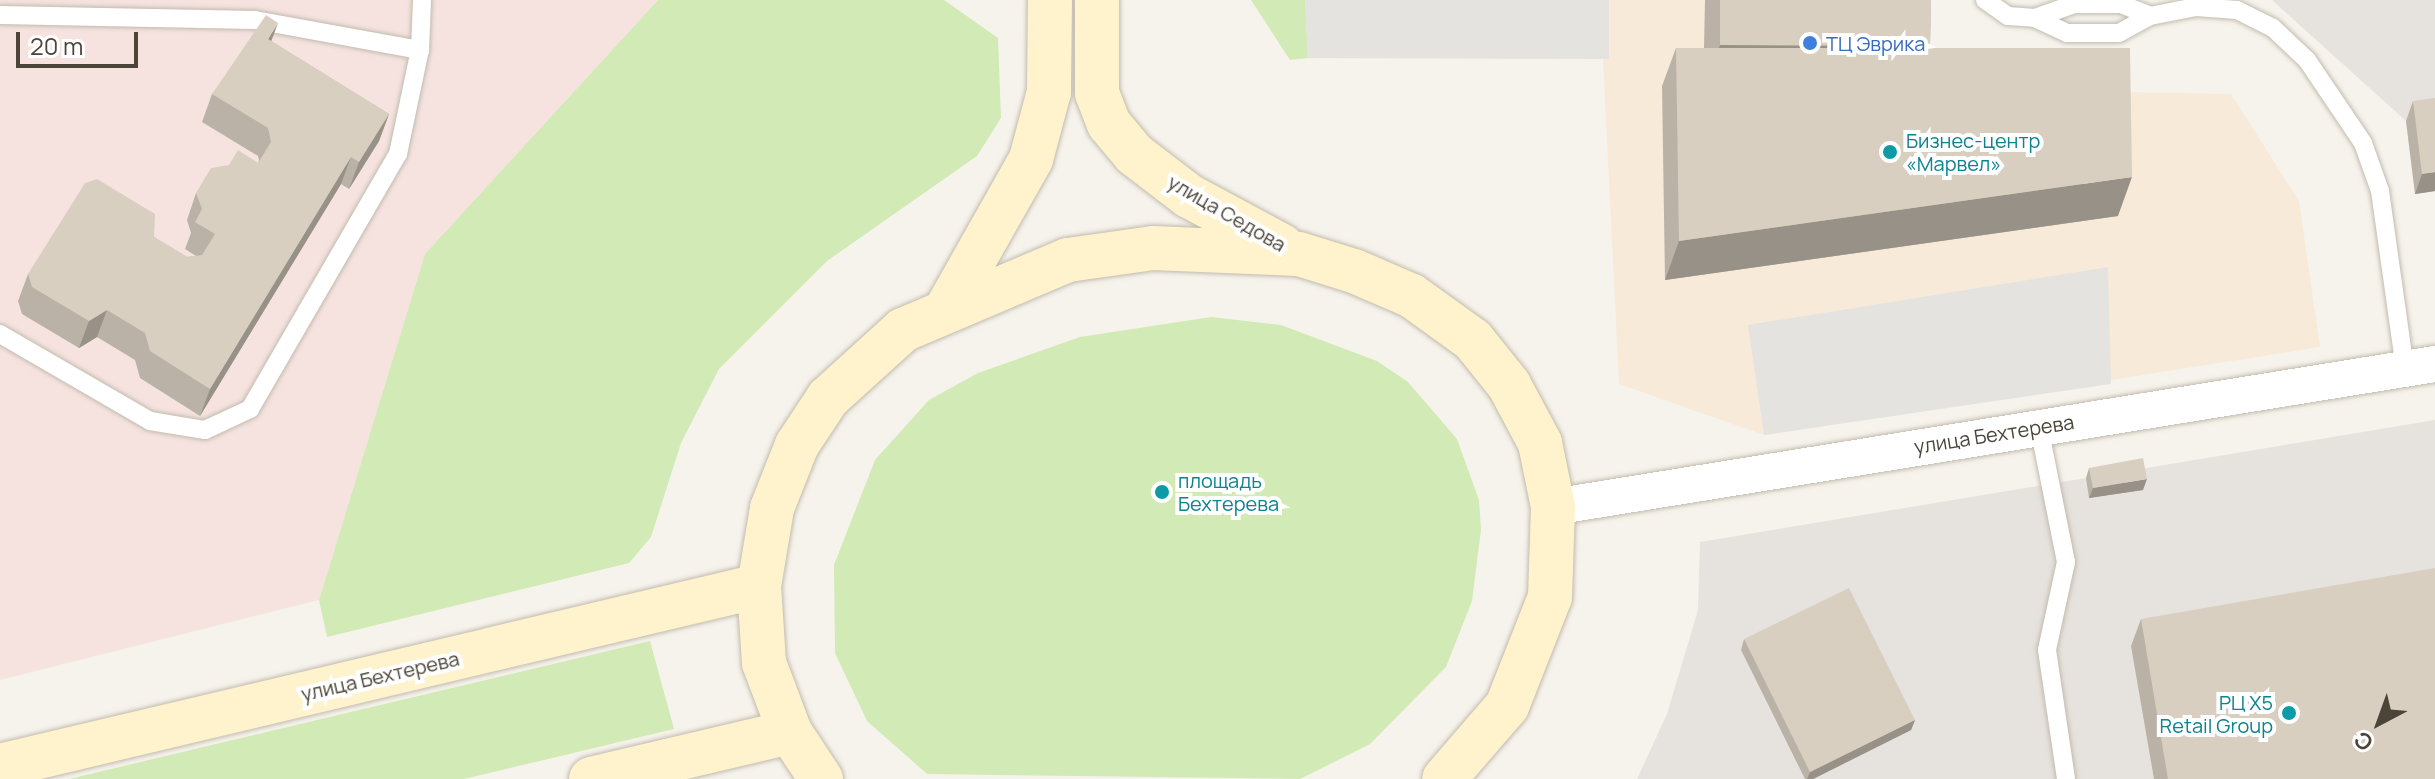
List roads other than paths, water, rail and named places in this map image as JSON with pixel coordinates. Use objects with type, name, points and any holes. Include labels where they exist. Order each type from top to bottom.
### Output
[{"type":"main road","points":[[948,306],[1031,159],[1049,92],[1050,0]]},
{"type":"main road","name":"улица Седова","points":[[1097,0],[1097,93],[1109,124],[1134,154],[1189,196],[1299,254]]},
{"type":"main road","points":[[821,779],[790,732],[764,663],[759,586],[772,508],[797,445],[828,398],[863,360],[948,306],[1068,260],[1153,248],[1299,254],[1412,296],[1473,340],[1540,443],[1553,507],[1550,597],[1535,651],[1507,706],[1444,779]]},
{"type":"main road","name":"улица Бехтерева","points":[[0,766],[759,586]]},
{"type":"main road","points":[[591,779],[790,732]]},
{"type":"street","name":"улица Бехтерева","points":[[1553,507],[2420,366]]},
{"type":"lane","points":[[0,334],[150,421],[205,430],[250,409],[398,154],[420,50],[422,0]]},
{"type":"lane","points":[[1985,0],[2008,16],[2035,18],[2067,33],[2119,33],[2150,16],[2196,7],[2237,10],[2273,28],[2339,102],[2380,191],[2420,366]]},
{"type":"lane","points":[[2035,18],[2069,4],[2121,4],[2150,16]]},
{"type":"lane","points":[[0,15],[255,20],[420,50]]},
{"type":"lane","points":[[2039,427],[2066,562],[2047,650],[2066,779]]},
{"type":"place","name":"ТЦ Эврика","points":[[1810,43]]},
{"type":"place","name":"Бизнес-центр «Марвел»","points":[[1890,152]]},
{"type":"place","name":"площадь Бехтерева","points":[[1162,492]]},
{"type":"place","name":"РЦ X5 Retail Group","points":[[2289,713]]}]
